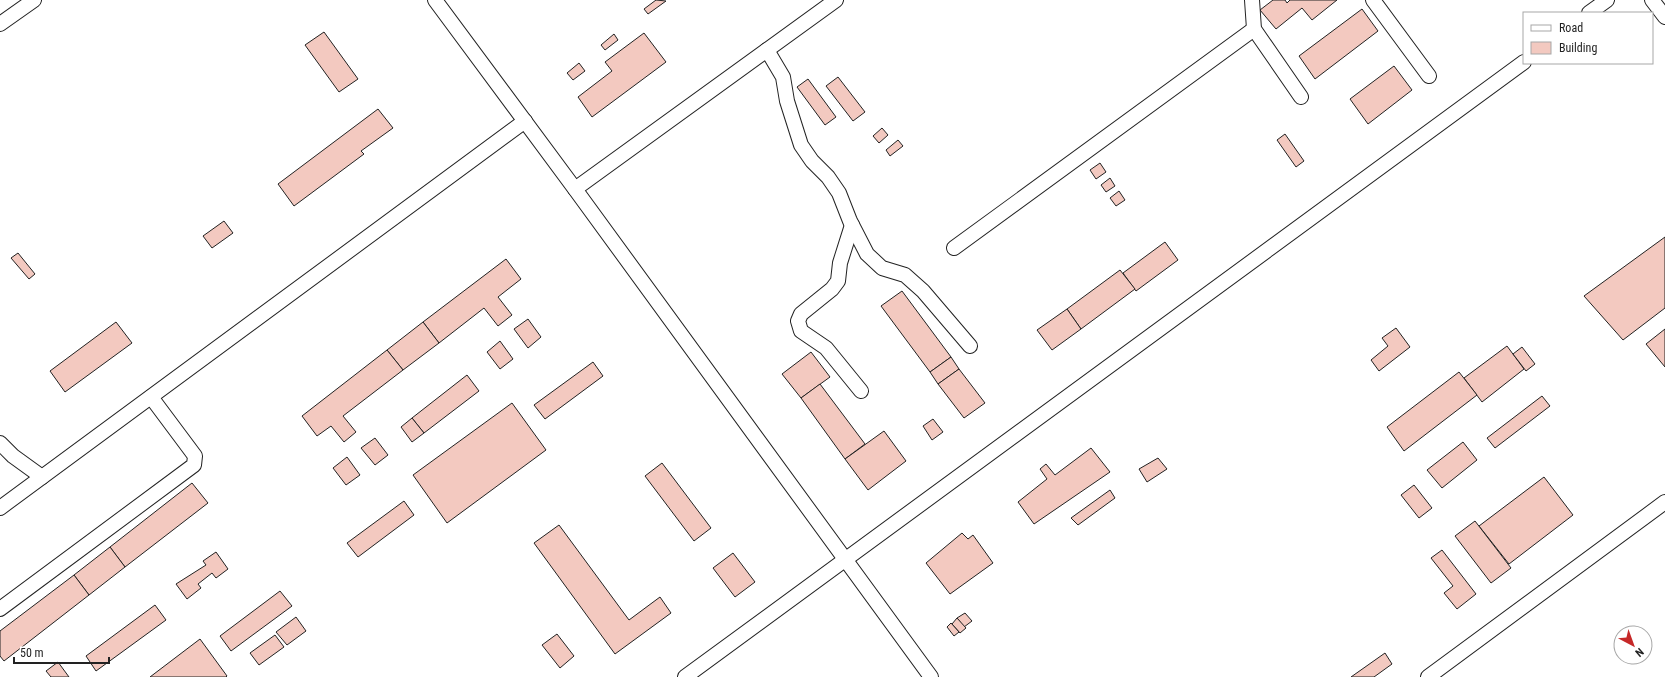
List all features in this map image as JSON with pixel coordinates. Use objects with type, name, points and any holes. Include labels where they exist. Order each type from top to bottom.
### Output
[{"type":"lane","points":[[0,24],[34,0]]},
{"type":"lane","points":[[434,0],[575,189],[846,559],[930,677]]},
{"type":"lane","points":[[575,189],[836,0]]},
{"type":"lane","points":[[1252,0],[1254,29],[1301,97]]},
{"type":"lane","points":[[1373,0],[1430,76]]},
{"type":"lane","points":[[1590,12],[1607,0]]},
{"type":"lane","points":[[1652,0],[1665,17]]},
{"type":"lane","points":[[954,248],[1254,29]]},
{"type":"lane","points":[[767,50],[783,77],[787,101],[801,145],[812,161],[828,177],[839,193],[852,225],[868,254],[882,268],[905,275],[923,291],[970,346]]},
{"type":"lane","points":[[685,677],[1523,63]]},
{"type":"lane","points":[[0,508],[525,122]]},
{"type":"lane","points":[[852,225],[840,263],[838,281],[832,290],[801,314],[799,326],[801,331],[826,348],[861,391]]},
{"type":"lane","points":[[0,609],[194,465],[195,456],[151,397]]},
{"type":"lane","points":[[0,443],[13,456],[42,477]]},
{"type":"lane","points":[[1428,677],[1665,502]]},
{"type":"building","points":[[656,0],[666,1],[648,14],[644,9]]},
{"type":"building","points":[[1273,0],[1285,0],[1287,3],[1290,0],[1337,0],[1312,20],[1302,8],[1276,29],[1260,10]]},
{"type":"building","points":[[1362,9],[1378,31],[1315,79],[1299,56]]},
{"type":"building","points":[[324,32],[358,79],[339,92],[305,45]]},
{"type":"building","points":[[644,33],[666,62],[592,117],[578,97],[612,71],[605,62]]},
{"type":"building","points":[[614,34],[618,40],[605,50],[601,45]]},
{"type":"building","points":[[579,63],[585,71],[573,80],[567,73]]},
{"type":"building","points":[[1394,66],[1412,90],[1368,124],[1350,99]]},
{"type":"building","points":[[838,77],[865,112],[853,121],[826,86]]},
{"type":"building","points":[[808,79],[836,117],[825,125],[797,87]]},
{"type":"building","points":[[378,109],[393,128],[361,151],[364,154],[294,206],[278,184]]},
{"type":"building","points":[[882,128],[888,135],[879,143],[873,136]]},
{"type":"building","points":[[1285,134],[1304,161],[1296,167],[1277,140]]},
{"type":"building","points":[[898,140],[903,146],[890,156],[886,150]]},
{"type":"building","points":[[1100,163],[1106,172],[1096,179],[1090,170]]},
{"type":"building","points":[[1110,178],[1115,186],[1106,192],[1101,185]]},
{"type":"building","points":[[1119,191],[1125,200],[1116,206],[1110,198]]},
{"type":"building","points":[[224,221],[233,233],[212,248],[203,236]]},
{"type":"building","points":[[1665,237],[1665,308],[1623,340],[1584,296]]},
{"type":"building","points":[[1165,242],[1178,260],[1136,291],[1123,273]]},
{"type":"building","points":[[18,253],[35,274],[29,279],[11,258]]},
{"type":"building","points":[[506,259],[521,279],[498,297],[512,315],[498,326],[484,308],[439,343],[423,322]]},
{"type":"building","points":[[1120,270],[1135,289],[1081,329],[1067,309]]},
{"type":"building","points":[[902,291],[951,357],[930,372],[881,306]]},
{"type":"building","points":[[1067,309],[1081,329],[1052,350],[1037,330]]},
{"type":"building","points":[[528,319],[541,337],[528,348],[514,329]]},
{"type":"building","points":[[116,322],[132,343],[65,392],[50,371]]},
{"type":"building","points":[[423,322],[439,343],[403,370],[387,350]]},
{"type":"building","points":[[1396,328],[1410,347],[1379,371],[1371,360],[1388,346],[1382,338]]},
{"type":"building","points":[[1665,329],[1665,367],[1646,344]]},
{"type":"building","points":[[500,341],[513,359],[500,369],[487,352]]},
{"type":"building","points":[[1507,346],[1524,369],[1482,402],[1464,378]]},
{"type":"building","points":[[1522,347],[1535,364],[1526,371],[1513,354]]},
{"type":"building","points":[[387,350],[403,370],[343,416],[356,432],[344,442],[331,426],[317,436],[302,416]]},
{"type":"building","points":[[811,352],[830,377],[801,398],[782,374]]},
{"type":"building","points":[[951,357],[959,369],[938,384],[930,372]]},
{"type":"building","points":[[593,362],[603,376],[545,419],[534,405]]},
{"type":"building","points":[[959,369],[985,403],[964,418],[938,384]]},
{"type":"building","points":[[1459,372],[1477,395],[1404,451],[1387,427]]},
{"type":"building","points":[[467,375],[479,391],[424,433],[412,418]]},
{"type":"building","points":[[820,384],[865,444],[845,459],[801,398]]},
{"type":"building","points":[[1542,396],[1550,406],[1495,448],[1487,438]]},
{"type":"building","points":[[512,403],[546,450],[447,523],[413,475]]},
{"type":"building","points":[[412,418],[424,433],[412,442],[401,427]]},
{"type":"building","points":[[933,419],[943,432],[932,440],[923,426]]},
{"type":"building","points":[[884,431],[906,461],[868,490],[845,459]]},
{"type":"building","points":[[375,438],[388,455],[375,465],[361,448]]},
{"type":"building","points":[[1463,442],[1477,460],[1442,488],[1427,470]]},
{"type":"building","points":[[1091,448],[1110,472],[1034,524],[1018,502],[1047,479],[1040,469],[1046,464],[1055,475]]},
{"type":"building","points":[[347,457],[360,475],[346,485],[333,468]]},
{"type":"building","points":[[1158,458],[1167,469],[1147,482],[1139,469]]},
{"type":"building","points":[[662,463],[711,528],[694,541],[645,476]]},
{"type":"building","points":[[1544,477],[1573,515],[1509,564],[1479,526]]},
{"type":"building","points":[[192,483],[208,503],[125,567],[110,547]]},
{"type":"building","points":[[1414,485],[1432,508],[1419,518],[1401,495]]},
{"type":"building","points":[[1110,490],[1115,498],[1078,525],[1071,518]]},
{"type":"building","points":[[404,501],[414,515],[358,557],[347,543]]},
{"type":"building","points":[[1475,521],[1511,568],[1491,583],[1455,536]]},
{"type":"building","points":[[559,525],[629,620],[660,597],[671,613],[615,654],[534,543]]},
{"type":"building","points":[[962,533],[968,539],[973,535],[993,563],[950,594],[926,563]]},
{"type":"building","points":[[110,547],[125,567],[89,595],[74,575]]},
{"type":"building","points":[[1442,550],[1476,594],[1457,609],[1444,593],[1453,586],[1431,558]]},
{"type":"building","points":[[216,552],[228,569],[216,578],[212,573],[198,584],[201,588],[187,599],[176,584],[206,565],[203,561]]},
{"type":"building","points":[[733,553],[755,582],[735,597],[713,568]]},
{"type":"building","points":[[74,575],[89,595],[4,661],[0,656],[0,631]]},
{"type":"building","points":[[280,591],[292,606],[231,651],[220,636]]},
{"type":"building","points":[[155,605],[166,620],[96,671],[86,656]]},
{"type":"building","points":[[965,613],[972,621],[964,627],[957,618]]},
{"type":"building","points":[[296,617],[306,631],[287,645],[276,632]]},
{"type":"building","points":[[957,618],[966,628],[960,633],[952,624]]},
{"type":"building","points":[[951,623],[959,632],[954,636],[947,627]]},
{"type":"building","points":[[557,634],[574,656],[560,668],[542,645]]},
{"type":"building","points":[[275,635],[284,647],[259,665],[250,653]]},
{"type":"building","points":[[200,639],[227,676],[226,677],[150,677]]},
{"type":"building","points":[[1385,653],[1392,664],[1374,677],[1351,677]]},
{"type":"building","points":[[58,662],[69,677],[51,677],[46,671]]}]
